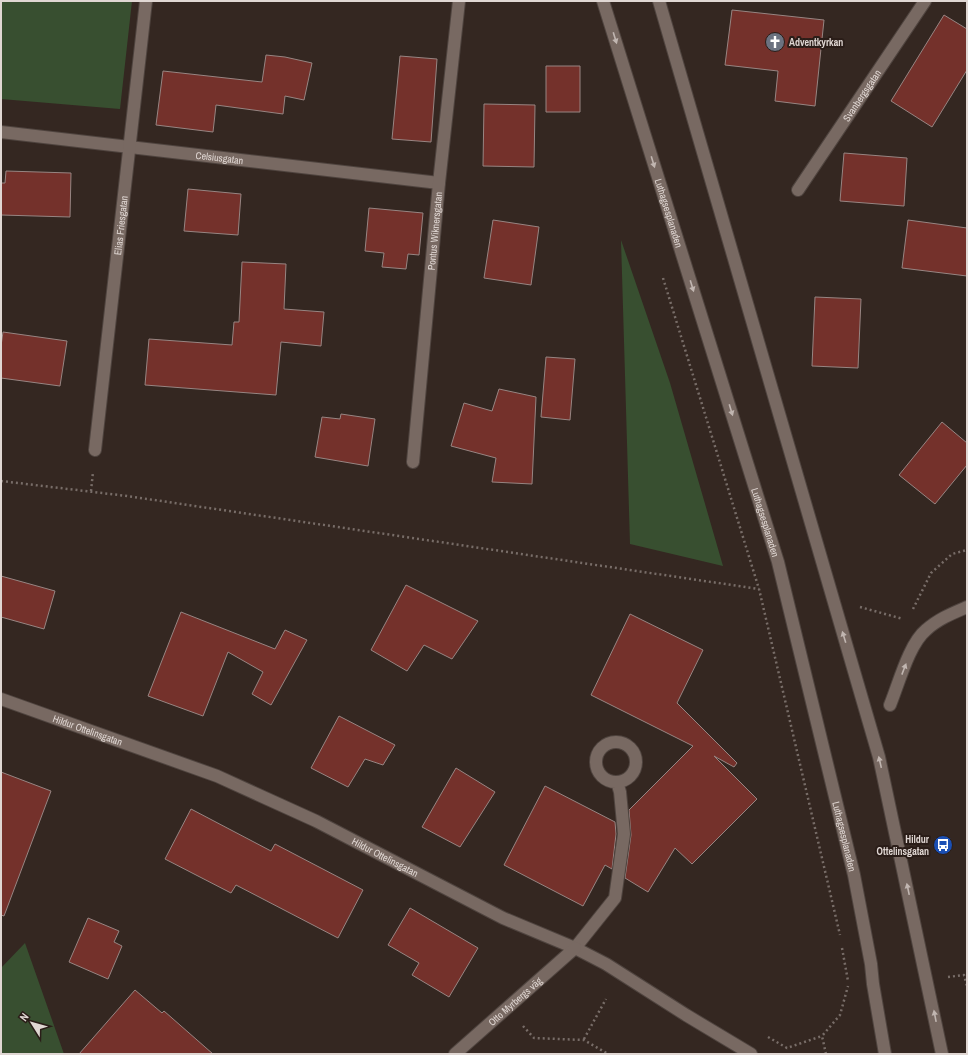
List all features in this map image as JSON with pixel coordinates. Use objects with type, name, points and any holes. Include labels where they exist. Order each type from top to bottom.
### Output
[{"type":"street","name":"Elias Friesgatan","points":[[95,450],[146,1]]},
{"type":"street","name":"Pontus Wiknersgatan","points":[[413,462],[439,183],[459,1]]},
{"type":"street","name":"Luthagsesplanaden","points":[[603,1],[778,562],[854,876],[871,964],[885,1054]]},
{"type":"street","points":[[659,1],[880,757],[942,1054]]},
{"type":"street","name":"Svanbergsgatan","points":[[798,190],[925,1]]},
{"type":"street","name":"Celsiusgatan","points":[[1,132],[439,183]]},
{"type":"street","points":[[890,705],[914,645],[926,630],[946,616],[967,607]]},
{"type":"street","name":"Hildur Ottelinsgatan","points":[[1,699],[217,776],[316,821],[503,918],[575,948],[606,964],[751,1054]]},
{"type":"street","name":"Otto Myrbergs väg","points":[[455,1054],[575,948],[615,898],[624,834],[620,792],[617,782]]},
{"type":"path","points":[[1,481],[127,496],[759,589],[662,276]]},
{"type":"path","points":[[911,613],[931,573],[952,554],[967,550]]},
{"type":"path","points":[[856,606],[907,620]]},
{"type":"path","points":[[826,1054],[822,1036],[840,1015],[848,986]]},
{"type":"path","points":[[584,1040],[606,999]]},
{"type":"path","points":[[522,1025],[534,1038],[584,1040],[608,1054]]},
{"type":"green space","points":[[1,1],[132,1],[120,109],[1,99]]},
{"type":"green space","points":[[621,240],[670,383],[723,566],[630,544]]},
{"type":"green space","points":[[25,943],[64,1054],[1,1054],[1,968]]},
{"type":"building","name":"Adventkyrkan","points":[[732,10],[824,20],[815,106],[775,101],[778,71],[725,65]]},
{"type":"building","points":[[944,15],[967,29],[967,70],[932,127],[891,101]]},
{"type":"building","points":[[266,55],[285,57],[312,63],[304,100],[285,96],[283,114],[216,105],[213,132],[156,125],[163,71],[262,82]]},
{"type":"building","points":[[400,56],[437,59],[431,142],[392,139]]},
{"type":"building","points":[[546,66],[580,66],[580,112],[546,112]]},
{"type":"building","points":[[484,104],[535,105],[534,167],[483,166]]},
{"type":"building","points":[[844,153],[907,158],[904,206],[840,201]]},
{"type":"building","points":[[6,171],[71,173],[70,217],[1,215],[1,183],[5,183]]},
{"type":"building","points":[[188,189],[241,194],[238,235],[184,231]]},
{"type":"building","points":[[369,208],[423,213],[419,255],[408,254],[406,269],[382,267],[384,253],[365,251]]},
{"type":"building","points":[[493,220],[539,227],[531,285],[484,278]]},
{"type":"building","points":[[908,220],[967,228],[967,276],[902,268]]},
{"type":"building","points":[[242,262],[286,264],[284,309],[324,312],[321,346],[281,342],[276,395],[145,385],[149,339],[232,345],[234,322],[239,322]]},
{"type":"building","points":[[815,297],[861,299],[858,368],[812,366]]},
{"type":"building","points":[[3,332],[67,341],[60,386],[1,378],[1,346]]},
{"type":"building","points":[[546,357],[575,359],[570,420],[541,417]]},
{"type":"building","points":[[499,389],[536,397],[532,484],[492,482],[496,458],[451,446],[464,403],[492,411]]},
{"type":"building","points":[[341,414],[375,419],[368,466],[315,457],[322,417],[340,419]]},
{"type":"building","points":[[942,422],[967,443],[967,465],[935,504],[899,475]]},
{"type":"building","points":[[1,576],[55,591],[44,629],[1,617]]},
{"type":"building","points":[[406,585],[478,621],[452,659],[424,645],[407,671],[371,650]]},
{"type":"building","points":[[181,612],[275,649],[285,630],[307,640],[271,705],[252,694],[263,672],[228,652],[203,716],[148,696]]},
{"type":"building","points":[[630,614],[703,650],[677,703],[737,763],[734,767],[714,756],[757,799],[692,864],[675,848],[648,892],[625,878],[631,835],[629,810],[693,746],[591,695]]},
{"type":"building","points":[[339,716],[395,745],[383,765],[365,759],[348,787],[311,768]]},
{"type":"building","points":[[456,768],[495,792],[460,847],[422,827]]},
{"type":"building","points":[[1,772],[51,791],[4,916],[1,915]]},
{"type":"building","points":[[545,786],[615,822],[616,834],[612,869],[605,865],[583,906],[504,865]]},
{"type":"building","points":[[191,809],[271,851],[275,844],[363,890],[338,938],[236,885],[231,893],[165,859]]},
{"type":"building","points":[[410,908],[478,948],[449,997],[412,975],[419,963],[388,945]]},
{"type":"building","points":[[88,918],[119,931],[114,942],[122,946],[108,979],[69,962]]},
{"type":"building","points":[[135,990],[162,1013],[164,1011],[213,1054],[79,1054]]},
{"type":"place","name":"Adventkyrkan","points":[[775,42]]},
{"type":"place","name":"Hildur Ottelinsgatan","points":[[943,845]]}]
